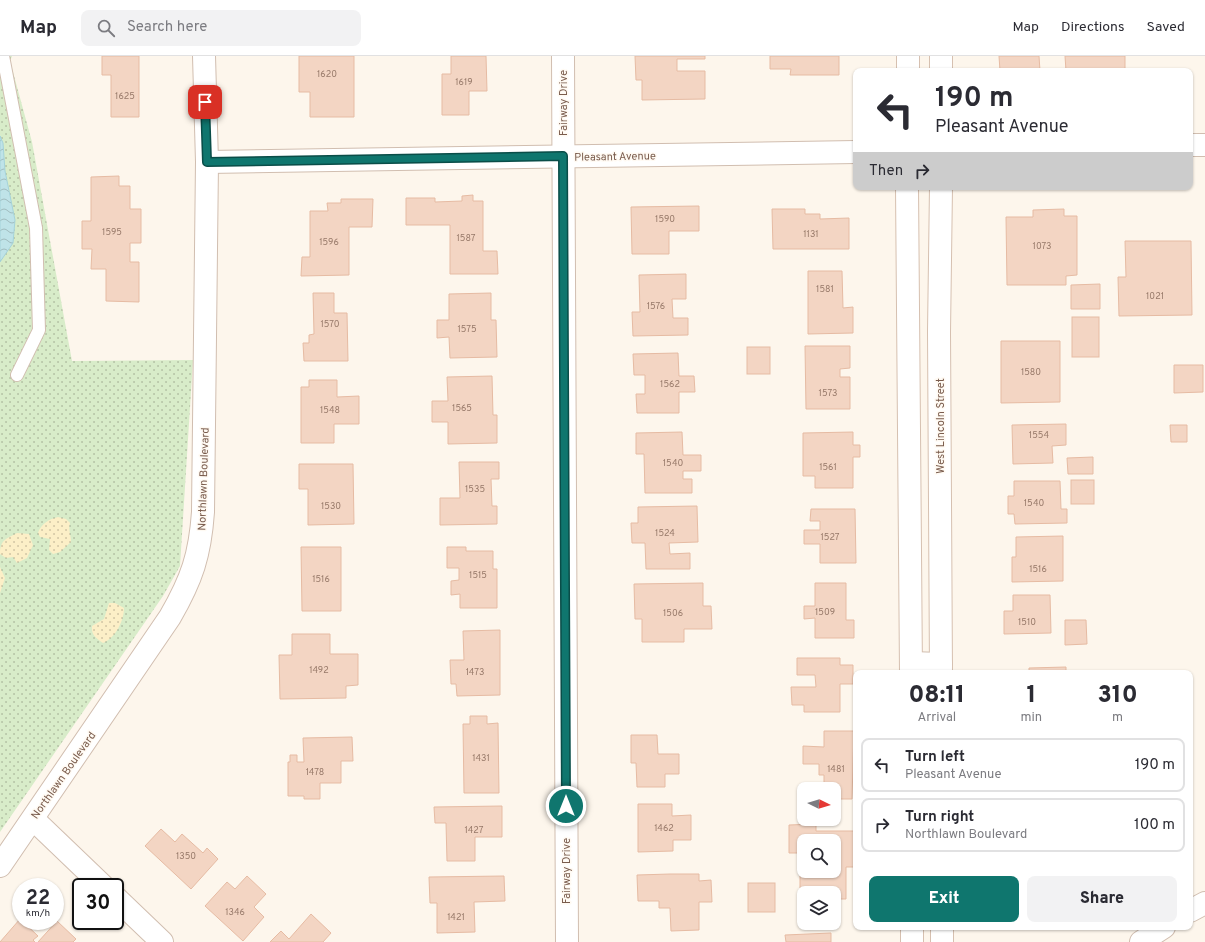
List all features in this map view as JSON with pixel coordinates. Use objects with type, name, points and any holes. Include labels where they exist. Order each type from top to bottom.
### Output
[{"type":"street","name":"Northlawn Boulevard","points":[[0,866],[33,820],[170,617],[186,590],[196,560],[201,537],[203,512],[207,162],[204,56]]},
{"type":"street","name":"Fairway Drive","points":[[563,56],[567,942]]},
{"type":"street","points":[[908,56],[908,68]]},
{"type":"street","points":[[941,56],[941,68]]},
{"type":"street","points":[[1193,145],[1205,145]]},
{"type":"street","name":"Pleasant Avenue","points":[[207,162],[853,152]]},
{"type":"street","name":"West Lincoln Street","points":[[908,190],[911,668],[941,669],[939,332],[941,190]]},
{"type":"street","points":[[33,820],[94,878]]},
{"type":"street","points":[[1193,909],[1205,903]]},
{"type":"street","points":[[124,906],[162,942]]},
{"type":"street","points":[[912,930],[912,942]]},
{"type":"street","points":[[942,930],[942,942]]},
{"type":"street","points":[[1141,942],[1159,930]]},
{"type":"lane","points":[[3,56],[36,228],[39,330],[17,375]]},
{"type":"green space","points":[[0,56],[12,56],[10,61],[32,142],[72,361],[193,360],[180,566],[163,596],[0,832]]},
{"type":"sand","points":[[58,517],[66,519],[70,523],[69,528],[71,542],[60,552],[53,554],[49,550],[50,539],[40,537],[38,533],[46,522]]},
{"type":"sand","points":[[17,533],[29,534],[33,545],[27,558],[17,563],[13,557],[6,558],[0,554],[0,549],[4,540]]},
{"type":"sand","points":[[0,567],[5,578],[0,593]]},
{"type":"sand","points":[[109,603],[115,603],[124,608],[124,613],[121,623],[115,633],[108,641],[103,643],[93,634],[92,626],[104,619]]},
{"type":"water","points":[[0,136],[3,143],[5,171],[15,220],[13,243],[0,262]]},
{"type":"building","points":[[102,56],[139,56],[139,117],[111,117],[111,75],[102,75]]},
{"type":"building","points":[[299,56],[354,56],[354,117],[310,117],[310,92],[299,92]]},
{"type":"building","points":[[451,56],[486,56],[487,91],[469,91],[469,115],[442,115],[442,74],[451,74]]},
{"type":"building","points":[[635,56],[705,56],[705,59],[677,59],[677,71],[705,71],[705,99],[642,100],[642,80],[636,80]]},
{"type":"building","points":[[770,56],[839,56],[839,75],[790,75],[791,69],[770,69]]},
{"type":"building","points":[[999,56],[1039,56],[1040,68],[1000,68]]},
{"type":"building","points":[[1065,56],[1125,56],[1125,68],[1066,68]]},
{"type":"building","points":[[119,176],[119,186],[130,186],[130,209],[141,209],[141,243],[130,243],[130,262],[139,262],[139,302],[106,301],[106,269],[91,269],[92,249],[82,249],[82,221],[91,221],[91,177]]},
{"type":"building","points":[[473,195],[473,201],[483,201],[483,251],[497,251],[498,274],[450,274],[450,225],[406,225],[406,198],[435,198],[435,202],[462,201],[462,196]]},
{"type":"building","points":[[341,199],[373,199],[372,227],[349,227],[349,275],[301,276],[302,257],[310,257],[310,211],[328,211],[327,203],[341,203]]},
{"type":"building","points":[[699,206],[699,231],[669,231],[669,254],[632,254],[631,207]]},
{"type":"building","points":[[772,209],[805,209],[805,214],[820,214],[820,219],[849,218],[849,249],[773,249]]},
{"type":"building","points":[[1064,209],[1064,216],[1077,216],[1077,275],[1066,276],[1066,285],[1007,285],[1006,217],[1033,217],[1033,210]]},
{"type":"building","points":[[1125,241],[1191,241],[1192,315],[1119,316],[1118,277],[1126,277]]},
{"type":"building","points":[[808,271],[842,271],[843,308],[853,307],[853,333],[808,334]]},
{"type":"building","points":[[686,274],[686,299],[672,299],[673,318],[688,318],[688,335],[633,336],[632,312],[640,312],[639,275]]},
{"type":"building","points":[[1100,284],[1100,309],[1071,309],[1071,285]]},
{"type":"building","points":[[313,293],[334,293],[334,313],[347,313],[348,361],[304,361],[303,343],[309,343],[309,335],[314,334]]},
{"type":"building","points":[[491,293],[491,320],[496,320],[497,357],[450,358],[449,337],[437,338],[437,320],[449,320],[449,294]]},
{"type":"building","points":[[1072,317],[1099,317],[1099,357],[1072,357]]},
{"type":"building","points":[[1001,341],[1060,341],[1060,402],[1001,403]]},
{"type":"building","points":[[805,346],[850,346],[850,368],[840,369],[840,377],[850,377],[850,409],[806,409]]},
{"type":"building","points":[[747,347],[770,347],[770,374],[747,374]]},
{"type":"building","points":[[678,353],[679,376],[694,376],[695,392],[679,392],[679,413],[637,413],[636,394],[645,394],[645,375],[634,375],[633,354]]},
{"type":"building","points":[[1174,365],[1203,365],[1203,392],[1174,393]]},
{"type":"building","points":[[492,376],[493,415],[497,415],[497,443],[448,444],[448,422],[432,422],[432,401],[448,401],[447,377]]},
{"type":"building","points":[[309,380],[337,380],[337,397],[359,396],[359,424],[334,424],[334,443],[301,443],[301,387],[309,387]]},
{"type":"building","points":[[1066,424],[1066,445],[1052,446],[1053,463],[1013,464],[1012,425]]},
{"type":"building","points":[[1170,425],[1187,425],[1187,442],[1171,442]]},
{"type":"building","points":[[682,432],[683,455],[701,455],[701,471],[683,471],[683,479],[692,479],[692,493],[645,493],[644,454],[636,454],[636,433]]},
{"type":"building","points":[[853,432],[853,445],[860,445],[860,457],[853,457],[853,488],[815,488],[815,476],[803,476],[803,433]]},
{"type":"building","points":[[1093,457],[1093,474],[1068,474],[1067,458]]},
{"type":"building","points":[[459,462],[499,462],[499,479],[491,479],[492,506],[497,506],[497,524],[440,525],[440,498],[460,498]]},
{"type":"building","points":[[299,464],[353,464],[354,524],[308,525],[308,489],[299,489]]},
{"type":"building","points":[[1071,480],[1094,480],[1094,504],[1071,504]]},
{"type":"building","points":[[1014,481],[1060,481],[1061,509],[1067,509],[1067,523],[1015,524],[1014,514],[1008,514],[1008,496],[1014,496]]},
{"type":"building","points":[[697,506],[698,542],[669,543],[670,554],[690,553],[690,569],[646,569],[645,543],[632,543],[631,523],[638,523],[638,507]]},
{"type":"building","points":[[811,509],[855,509],[856,563],[820,563],[820,544],[804,544],[804,530],[820,530],[820,521],[810,521]]},
{"type":"building","points":[[1063,536],[1063,581],[1012,582],[1012,557],[1016,557],[1016,537]]},
{"type":"building","points":[[301,547],[341,547],[341,611],[302,611]]},
{"type":"building","points":[[447,547],[466,547],[466,551],[493,551],[493,569],[497,569],[497,608],[460,608],[460,594],[451,595],[451,581],[459,580],[459,568],[447,568]]},
{"type":"building","points":[[703,583],[703,606],[711,606],[712,629],[684,629],[684,642],[642,642],[642,619],[635,619],[634,584]]},
{"type":"building","points":[[815,583],[846,583],[846,620],[854,620],[854,638],[815,638],[815,618],[804,619],[804,606],[815,606]]},
{"type":"building","points":[[1013,595],[1050,595],[1051,633],[1004,634],[1004,611],[1013,611]]},
{"type":"building","points":[[1065,620],[1086,620],[1087,644],[1065,645]]},
{"type":"building","points":[[500,630],[500,695],[457,696],[456,684],[451,684],[450,660],[464,660],[463,631]]},
{"type":"building","points":[[292,634],[330,634],[330,654],[358,654],[358,685],[346,686],[346,698],[280,699],[279,655],[292,655]]},
{"type":"building","points":[[797,658],[840,658],[840,665],[853,665],[853,684],[840,684],[840,712],[804,712],[804,705],[792,705],[791,687],[816,687],[815,675],[797,675]]},
{"type":"building","points":[[1066,667],[1066,670],[1029,670],[1029,668]]},
{"type":"building","points":[[470,716],[487,716],[487,724],[498,723],[499,793],[464,793],[463,724],[470,724]]},
{"type":"building","points":[[824,731],[853,731],[852,799],[841,799],[841,782],[824,782],[824,775],[819,775],[819,764],[803,764],[803,746],[824,747]]},
{"type":"building","points":[[631,735],[657,735],[658,754],[679,754],[679,774],[665,774],[665,787],[637,787],[636,763],[631,763]]},
{"type":"building","points":[[352,737],[353,761],[341,761],[341,783],[320,783],[320,799],[304,799],[304,796],[288,796],[288,762],[290,762],[290,755],[297,755],[297,762],[304,762],[303,738]]},
{"type":"building","points":[[638,804],[672,804],[672,816],[691,815],[691,840],[673,840],[673,851],[638,852]]},
{"type":"building","points":[[502,806],[502,837],[475,837],[475,861],[447,861],[446,823],[435,823],[434,807]]},
{"type":"building","points":[[789,825],[816,826],[816,831],[853,831],[853,867],[846,867],[846,899],[841,899],[841,886],[800,886],[800,878],[841,878],[841,834],[797,834],[797,853],[789,853]]},
{"type":"building","points":[[161,829],[175,842],[182,834],[203,853],[207,848],[218,859],[191,889],[145,846]]},
{"type":"building","points":[[699,874],[699,881],[711,880],[712,902],[699,902],[699,930],[671,931],[670,908],[659,908],[659,901],[638,901],[637,875]]},
{"type":"building","points":[[247,876],[266,894],[254,907],[264,917],[243,941],[205,906],[227,882],[235,889]]},
{"type":"building","points":[[504,876],[505,901],[474,902],[475,932],[437,933],[437,903],[430,903],[429,877]]},
{"type":"building","points":[[748,883],[775,883],[775,912],[748,912]]},
{"type":"building","points":[[311,914],[331,933],[323,942],[270,942],[281,931],[289,939]]},
{"type":"building","points":[[12,928],[12,930],[32,930],[38,936],[33,940],[35,942],[0,942]]},
{"type":"building","points":[[64,928],[76,939],[73,942],[38,942],[49,930],[64,930]]},
{"type":"building","points":[[831,933],[831,942],[786,942],[785,935]]},
{"type":"route","points":[[205,102],[207,162],[519,158],[563,156],[566,806]]}]
